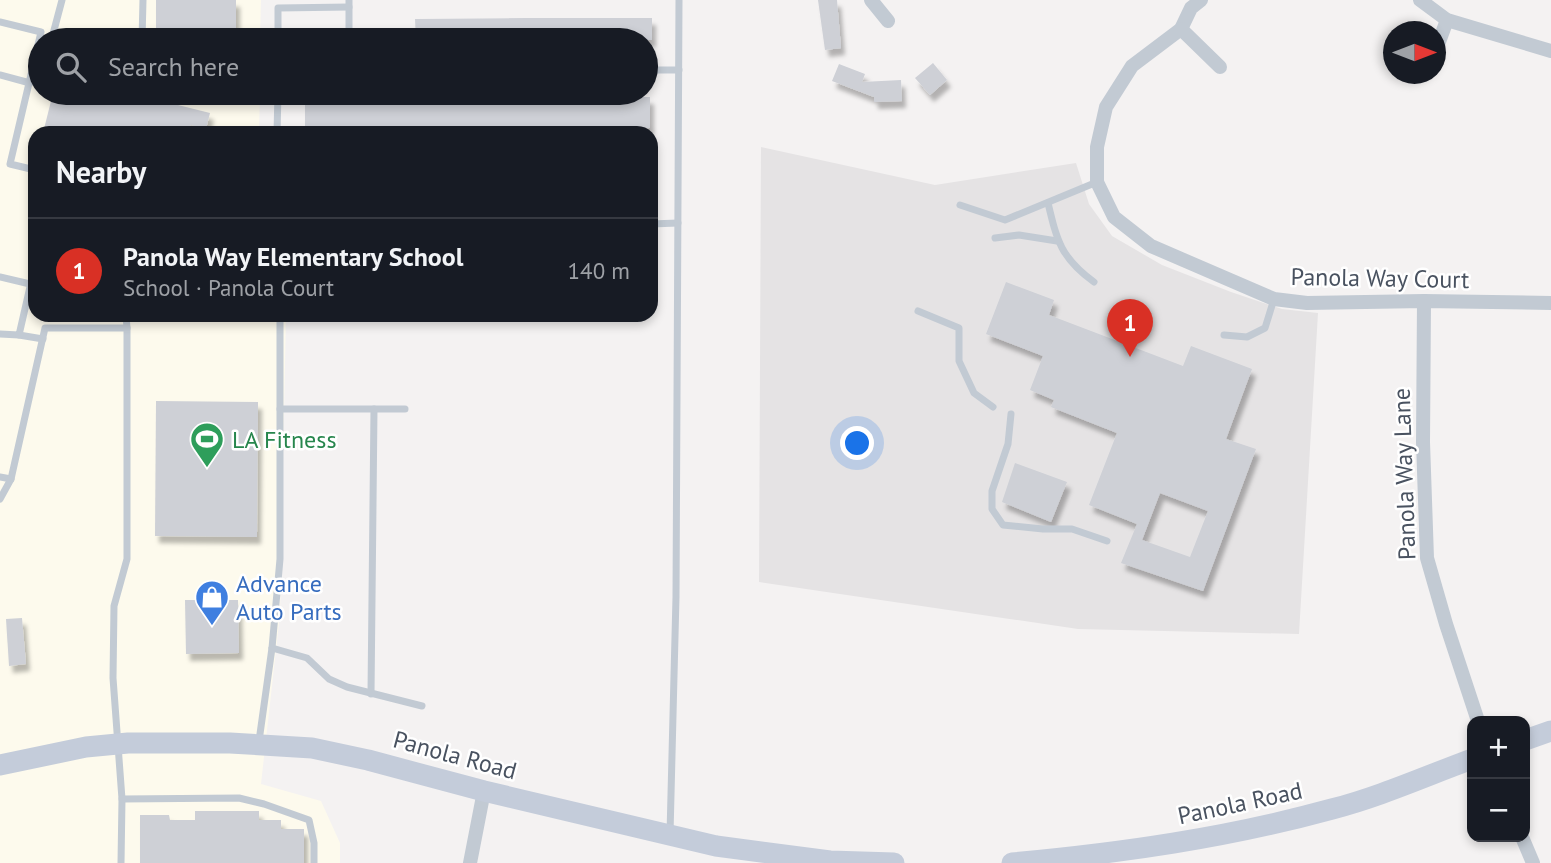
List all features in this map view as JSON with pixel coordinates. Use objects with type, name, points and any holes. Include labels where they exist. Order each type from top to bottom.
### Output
[{"type":"main road","points":[[1530,738],[1551,731]]},
{"type":"main road","name":"Panola Road","points":[[0,765],[86,747],[118,744],[230,743],[312,748],[716,846],[830,861],[894,863]]},
{"type":"main road","name":"Panola Road","points":[[1012,863],[1098,855],[1216,838],[1334,809],[1467,761]]},
{"type":"street","points":[[871,0],[888,21]]},
{"type":"street","points":[[1097,182],[1097,147],[1107,107],[1132,66],[1181,29],[1191,8],[1201,0]]},
{"type":"street","points":[[1420,0],[1447,20],[1551,51]]},
{"type":"street","points":[[1181,29],[1220,66]]},
{"type":"street","name":"Panola Way Court","points":[[1097,182],[1114,217],[1152,246],[1274,299],[1307,303],[1551,303]]},
{"type":"street","name":"Panola Way Lane","points":[[1424,301],[1423,442],[1427,558],[1476,716]]},
{"type":"street","points":[[470,863],[484,791]]},
{"type":"street","points":[[1524,842],[1533,863]]},
{"type":"lane","points":[[55,28],[62,0]]},
{"type":"lane","points":[[142,28],[143,0]]},
{"type":"lane","points":[[670,835],[676,611],[679,0]]},
{"type":"lane","points":[[278,28],[278,8],[349,4],[349,28]]},
{"type":"lane","points":[[0,22],[28,29]]},
{"type":"lane","points":[[658,70],[679,70]]},
{"type":"lane","points":[[0,75],[28,82]]},
{"type":"lane","points":[[10,164],[28,91]]},
{"type":"lane","points":[[277,126],[278,105]]},
{"type":"lane","points":[[0,162],[28,168]]},
{"type":"lane","points":[[960,205],[1005,220],[1097,182]]},
{"type":"lane","points":[[1048,203],[1058,241],[1074,268],[1094,282]]},
{"type":"lane","points":[[658,223],[678,223]]},
{"type":"lane","points":[[995,238],[1019,234],[1058,241]]},
{"type":"lane","points":[[0,277],[28,284]]},
{"type":"lane","points":[[19,335],[28,293]]},
{"type":"lane","points":[[1224,335],[1247,337],[1265,328],[1274,299]]},
{"type":"lane","points":[[918,311],[959,328],[959,361],[974,393],[993,407]]},
{"type":"lane","points":[[121,863],[122,799],[113,642],[114,606],[127,559],[127,322]]},
{"type":"lane","points":[[258,745],[272,648],[280,559],[280,322]]},
{"type":"lane","points":[[0,499],[11,479],[46,328],[127,328]]},
{"type":"lane","points":[[0,334],[43,339]]},
{"type":"lane","points":[[280,409],[405,409]]},
{"type":"lane","points":[[371,694],[374,409]]},
{"type":"lane","points":[[1011,414],[1008,444],[992,491],[992,509],[1003,525],[1072,529],[1107,541]]},
{"type":"lane","points":[[0,477],[11,479]]},
{"type":"lane","points":[[272,648],[307,658],[329,679],[371,694],[422,706]]},
{"type":"lane","points":[[122,799],[239,798],[264,804],[309,820],[314,843],[314,863]]},
{"type":"shaded area","points":[[0,0],[261,0],[260,28],[28,28],[28,105],[260,105],[259,126],[28,126],[28,322],[286,322],[280,614],[261,784],[321,801],[340,843],[340,863],[0,863]]},
{"type":"shaded area","points":[[761,147],[935,185],[1076,163],[1089,204],[1112,236],[1162,265],[1231,292],[1282,309],[1318,313],[1299,634],[1078,629],[759,582]]},
{"type":"building","points":[[156,0],[236,0],[236,28],[156,28]]},
{"type":"building","points":[[818,0],[837,0],[841,48],[825,50]]},
{"type":"building","points":[[652,18],[652,28],[415,28],[415,19]]},
{"type":"building","points":[[933,63],[947,80],[930,95],[915,78]]},
{"type":"building","points":[[839,64],[865,74],[862,82],[901,80],[902,101],[874,102],[874,97],[832,81]]},
{"type":"building","points":[[50,105],[178,105],[210,113],[207,126],[45,126]]},
{"type":"building","points":[[305,105],[650,105],[650,126],[305,126]]},
{"type":"building","points":[[1006,282],[1054,300],[1049,315],[1183,366],[1191,346],[1252,369],[1226,439],[1256,449],[1203,591],[1121,563],[1137,524],[1089,505],[1117,433],[1051,407],[1054,400],[1030,390],[1043,356],[986,334]],"holes":[[[1160,493],[1208,511],[1190,557],[1142,540]]]},
{"type":"building","name":"LA Fitness","points":[[156,401],[258,402],[257,537],[155,536]]},
{"type":"building","points":[[1015,463],[1067,482],[1051,522],[1002,502]]},
{"type":"building","name":"Advance Auto Parts","points":[[185,600],[238,600],[239,653],[186,654]]},
{"type":"building","points":[[22,618],[26,664],[9,666],[6,619]]},
{"type":"building","points":[[195,811],[259,811],[259,820],[281,820],[281,829],[304,829],[304,863],[140,863],[140,815],[169,815],[170,820],[195,820]]},
{"type":"place","name":"Panola Way Elementary School","points":[[1130,357]]},
{"type":"place","name":"LA Fitness","points":[[207,469]]},
{"type":"place","name":"Advance Auto Parts","points":[[212,627]]}]
